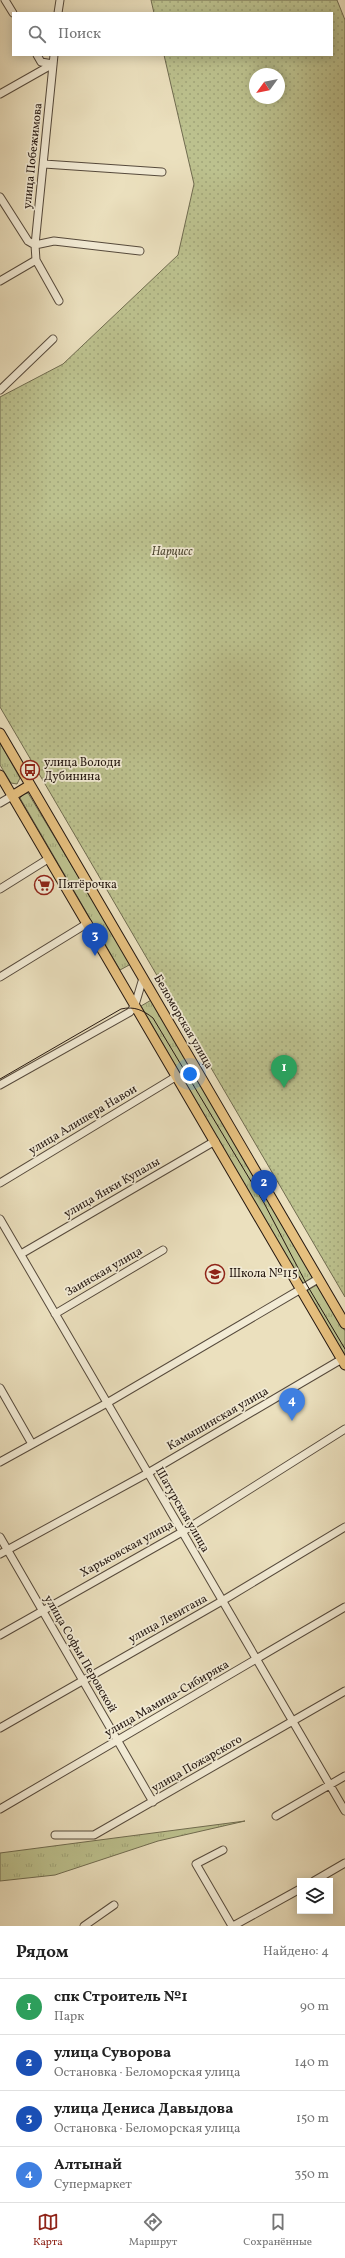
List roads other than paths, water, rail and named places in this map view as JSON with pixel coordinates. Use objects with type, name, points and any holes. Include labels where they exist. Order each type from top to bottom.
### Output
[{"type":"main road","name":"Беломорская улица","points":[[0,733],[345,1324]]},
{"type":"main road","points":[[0,775],[48,859],[88,923],[343,1362]]},
{"type":"main road","points":[[12,796],[30,785]]},
{"type":"street","points":[[5,0],[12,12]]},
{"type":"street","points":[[58,12],[60,0]]},
{"type":"street","points":[[38,56],[41,62],[53,64]]},
{"type":"street","name":"улица Побежимова","points":[[36,260],[35,244],[54,56]]},
{"type":"street","points":[[0,94],[53,64]]},
{"type":"street","points":[[44,164],[162,172]]},
{"type":"street","points":[[0,197],[28,241],[35,244],[54,241],[140,251]]},
{"type":"street","points":[[0,281],[36,260],[59,301]]},
{"type":"street","points":[[0,390],[53,339]]},
{"type":"street","points":[[0,804],[12,796]]},
{"type":"street","points":[[0,888],[48,859]]},
{"type":"street","points":[[0,977],[88,923]]},
{"type":"street","points":[[0,1085],[130,1012],[135,1005],[143,978]]},
{"type":"street","name":"улица Алишера Навои","points":[[0,1183],[177,1076]]},
{"type":"street","name":"улица Янки Купалы","points":[[20,1254],[215,1141]]},
{"type":"street","name":"Шатурская улица","points":[[0,1219],[345,1812]]},
{"type":"street","name":"Заинская улица","points":[[55,1314],[163,1250]]},
{"type":"street","points":[[0,1462],[107,1403],[318,1279]]},
{"type":"street","name":"Камышинская улица","points":[[0,1554],[148,1473],[343,1362]]},
{"type":"street","points":[[0,1388],[32,1444]]},
{"type":"street","name":"Харьковская улица","points":[[0,1635],[182,1532],[345,1429]]},
{"type":"street","name":"улица Левитана","points":[[0,1728],[222,1601],[345,1527]]},
{"type":"street","name":"улица Софьи Перовской","points":[[0,1538],[153,1802]]},
{"type":"street","name":"улица Мамина-Сибиряка","points":[[0,1809],[257,1660],[345,1607]]},
{"type":"street","name":"улица Пожарского","points":[[55,1835],[94,1835],[345,1691]]},
{"type":"street","points":[[276,1816],[345,1776]]},
{"type":"street","points":[[223,1850],[196,1864],[233,1926],[297,1891]]},
{"type":"street","points":[[319,1878],[345,1864]]},
{"type":"street","points":[[84,1926],[114,1906]]},
{"type":"tram line","points":[[0,1079],[121,1009],[138,1009],[153,1018],[264,1203],[307,1285],[345,1349]]},
{"type":"place","name":"улица Володи Дубинина","points":[[30,770]]},
{"type":"place","name":"Пятёрочка","points":[[44,885]]},
{"type":"place","name":"улица Дениса Давыдова","points":[[95,956]]},
{"type":"place","name":"спк Строитель №1","points":[[284,1088]]},
{"type":"place","name":"улица Суворова","points":[[264,1203]]},
{"type":"place","name":"Школа №115","points":[[215,1274]]},
{"type":"place","name":"Алтынай","points":[[292,1421]]},
{"type":"park label","name":"Нарцисс","points":[[172,552]]}]
